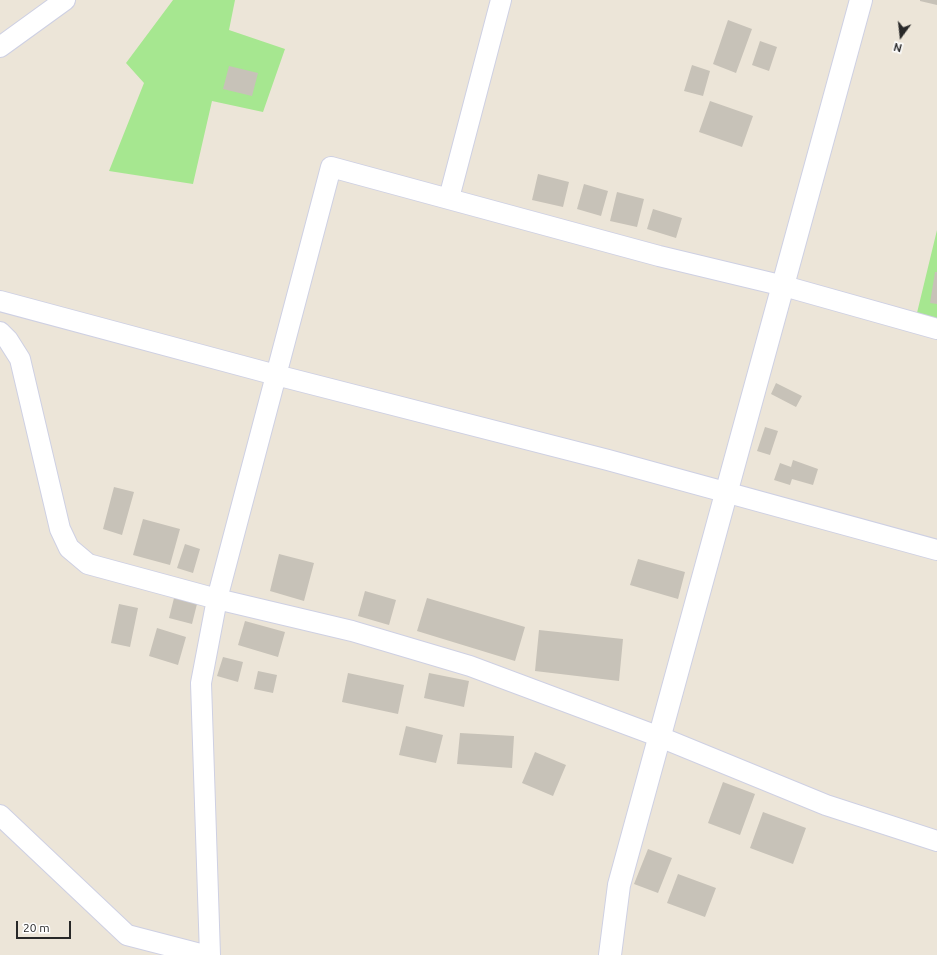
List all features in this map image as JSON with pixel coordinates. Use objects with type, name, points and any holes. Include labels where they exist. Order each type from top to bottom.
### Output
[{"type":"street","points":[[0,47],[65,0]]},
{"type":"street","points":[[449,198],[501,0]]},
{"type":"street","points":[[610,955],[619,885],[861,0]]},
{"type":"street","points":[[210,955],[202,683],[217,599],[331,166],[659,256],[784,286],[937,330]]},
{"type":"street","points":[[0,301],[726,492],[937,550]]},
{"type":"street","points":[[0,332],[8,340],[20,359],[60,528],[69,548],[88,564],[217,599],[352,631],[470,666],[660,737],[826,805],[937,841]]},
{"type":"street","points":[[0,815],[127,935],[204,955]]},
{"type":"green space","points":[[173,0],[235,0],[229,30],[285,49],[263,112],[212,101],[193,184],[109,171],[144,83],[126,63]]},
{"type":"green space","points":[[937,230],[937,323],[916,317]]},
{"type":"building","points":[[937,0],[937,5],[920,1]]},
{"type":"building","points":[[728,20],[752,29],[736,73],[713,64]]},
{"type":"building","points":[[760,41],[777,47],[769,71],[752,65]]},
{"type":"building","points":[[692,65],[710,71],[703,96],[684,91]]},
{"type":"building","points":[[229,66],[258,73],[252,96],[223,89]]},
{"type":"building","points":[[710,101],[753,116],[742,147],[699,132]]},
{"type":"building","points":[[538,174],[569,182],[563,207],[532,200]]},
{"type":"building","points":[[584,184],[608,191],[601,216],[577,209]]},
{"type":"building","points":[[617,192],[644,199],[637,227],[610,221]]},
{"type":"building","points":[[653,209],[682,218],[676,238],[647,229]]},
{"type":"building","points":[[935,272],[937,272],[937,304],[930,303]]},
{"type":"building","points":[[776,383],[802,396],[796,407],[771,394]]},
{"type":"building","points":[[765,427],[778,431],[770,455],[757,451]]},
{"type":"building","points":[[793,460],[818,469],[813,485],[792,479],[790,485],[774,480],[780,463],[791,467]]},
{"type":"building","points":[[114,487],[134,492],[122,535],[103,529]]},
{"type":"building","points":[[143,519],[180,529],[170,565],[133,555]]},
{"type":"building","points":[[185,544],[200,549],[193,573],[177,568]]},
{"type":"building","points":[[279,554],[314,563],[304,601],[270,591]]},
{"type":"building","points":[[638,559],[685,572],[678,599],[630,585]]},
{"type":"building","points":[[365,591],[396,600],[389,625],[358,616]]},
{"type":"building","points":[[174,598],[197,604],[192,624],[169,618]]},
{"type":"building","points":[[427,598],[525,627],[515,661],[417,631]]},
{"type":"building","points":[[119,604],[138,608],[130,647],[111,643]]},
{"type":"building","points":[[245,621],[285,632],[278,657],[238,645]]},
{"type":"building","points":[[157,628],[186,637],[178,665],[149,656]]},
{"type":"building","points":[[539,630],[623,639],[619,681],[535,671]]},
{"type":"building","points":[[223,657],[243,662],[238,682],[217,676]]},
{"type":"building","points":[[258,671],[277,675],[273,693],[254,689]]},
{"type":"building","points":[[348,673],[404,685],[398,714],[342,702]]},
{"type":"building","points":[[429,673],[469,681],[464,707],[424,698]]},
{"type":"building","points":[[406,726],[443,735],[436,763],[399,755]]},
{"type":"building","points":[[460,733],[514,736],[512,768],[457,764]]},
{"type":"building","points":[[535,752],[566,765],[553,796],[522,783]]},
{"type":"building","points":[[723,782],[755,794],[740,835],[708,823]]},
{"type":"building","points":[[763,812],[806,828],[793,864],[750,848]]},
{"type":"building","points":[[648,849],[672,858],[658,893],[634,884]]},
{"type":"building","points":[[678,874],[716,888],[705,917],[667,903]]}]
